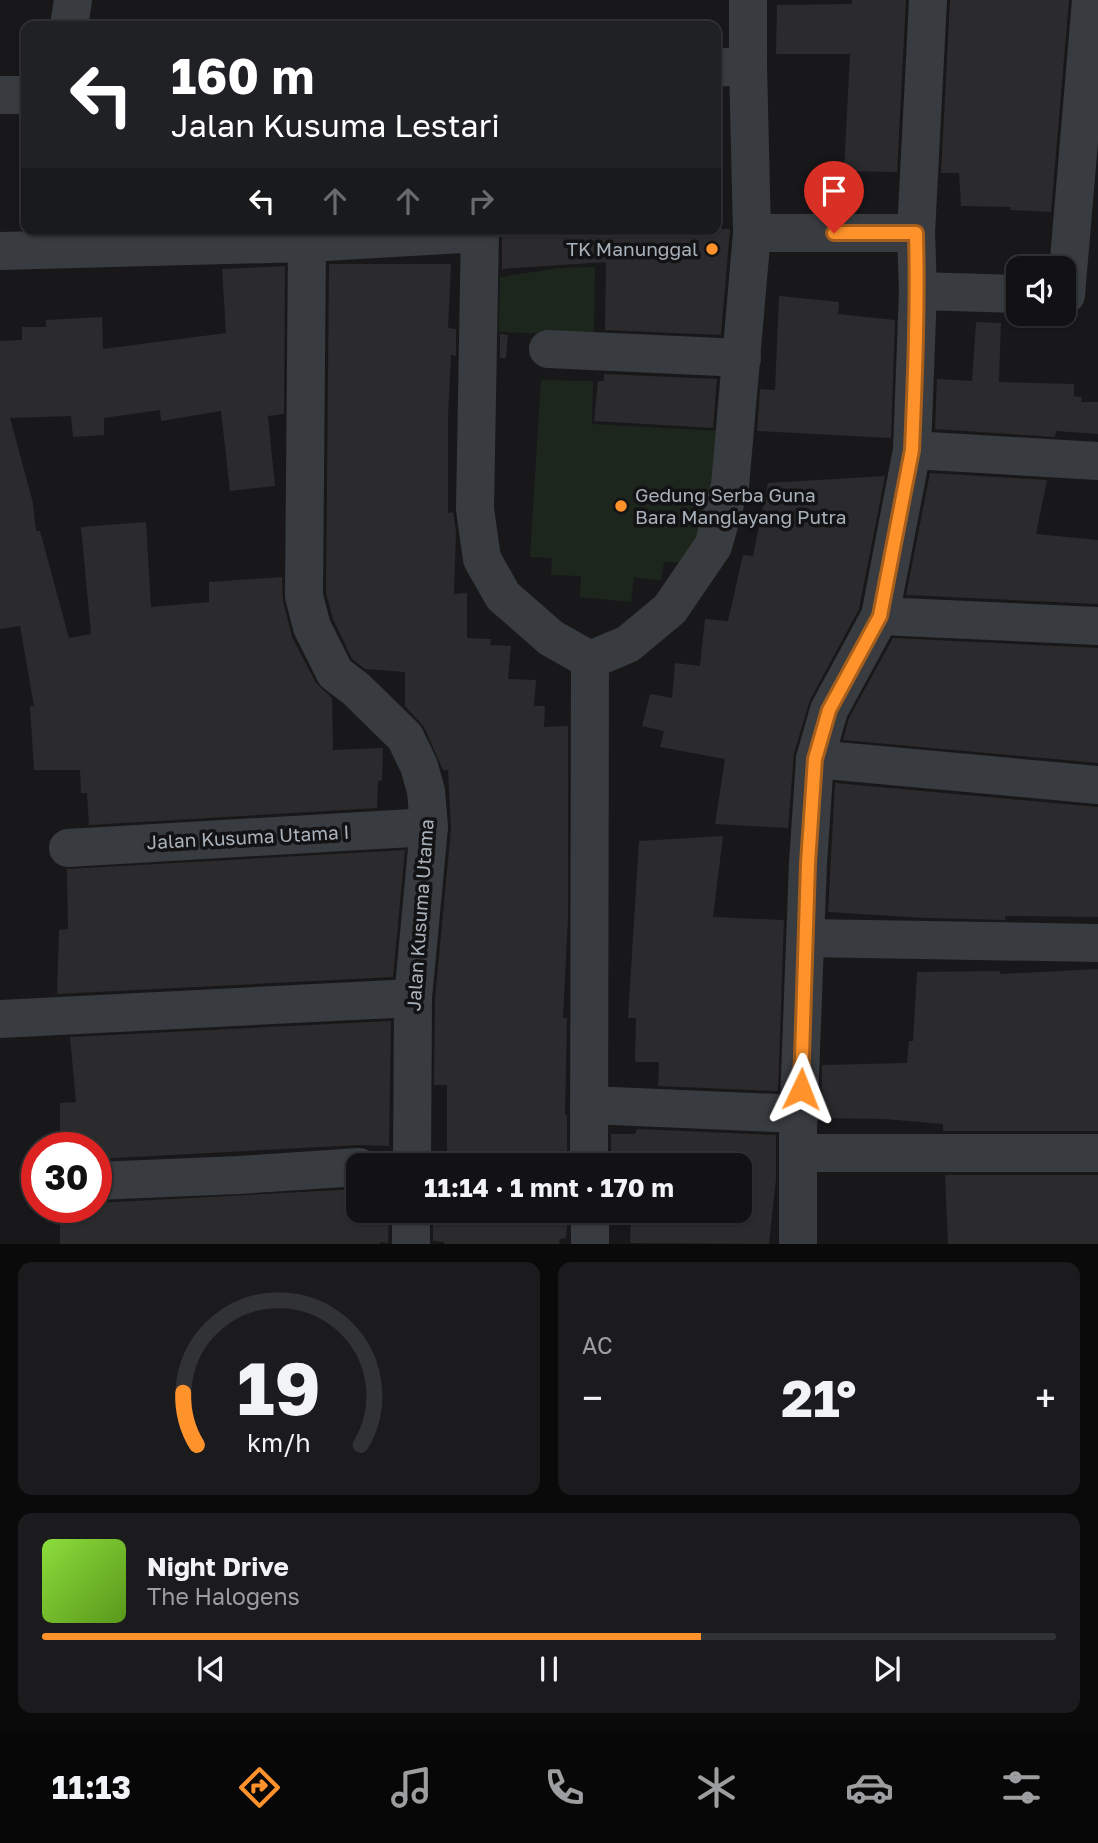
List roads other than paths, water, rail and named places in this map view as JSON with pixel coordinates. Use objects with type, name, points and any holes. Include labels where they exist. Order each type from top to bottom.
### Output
[{"type":"street","points":[[70,21],[73,0]]},
{"type":"street","points":[[590,660],[628,644],[670,610],[713,546],[730,486],[752,233],[732,67],[748,0]]},
{"type":"street","points":[[798,1244],[808,863],[815,759],[829,710],[880,616],[912,450],[918,291],[916,233],[928,0]]},
{"type":"street","points":[[1076,296],[1091,0]]},
{"type":"street","points":[[0,95],[21,95]]},
{"type":"street","points":[[752,233],[916,233]]},
{"type":"street","points":[[0,251],[307,243],[422,235]]},
{"type":"street","points":[[480,235],[475,509],[482,559],[503,596],[551,638],[590,660]]},
{"type":"street","name":"Jalan Kusuma Utama","points":[[307,243],[304,596],[312,627],[335,673],[356,689],[405,737],[423,778],[429,827],[413,998],[412,1153]]},
{"type":"street","points":[[918,291],[1006,294]]},
{"type":"street","points":[[548,349],[742,358]]},
{"type":"street","points":[[912,450],[1098,461]]},
{"type":"street","points":[[880,616],[1098,626]]},
{"type":"street","points":[[589,1153],[590,660]]},
{"type":"street","points":[[815,759],[1098,785]]},
{"type":"street","name":"Jalan Kusuma Utama I","points":[[68,848],[429,827]]},
{"type":"street","points":[[807,938],[1098,943]]},
{"type":"street","points":[[0,1019],[413,998]]},
{"type":"street","points":[[589,1105],[800,1114]]},
{"type":"street","points":[[799,1153],[1098,1153]]},
{"type":"street","points":[[112,1180],[346,1168]]},
{"type":"street","points":[[411,1223],[411,1244]]},
{"type":"street","points":[[590,1223],[590,1244]]},
{"type":"place","name":"TK Manunggal","points":[[712,249]]},
{"type":"place","name":"Gedung Serba Guna Bara Manglayang Putra","points":[[621,506]]}]
